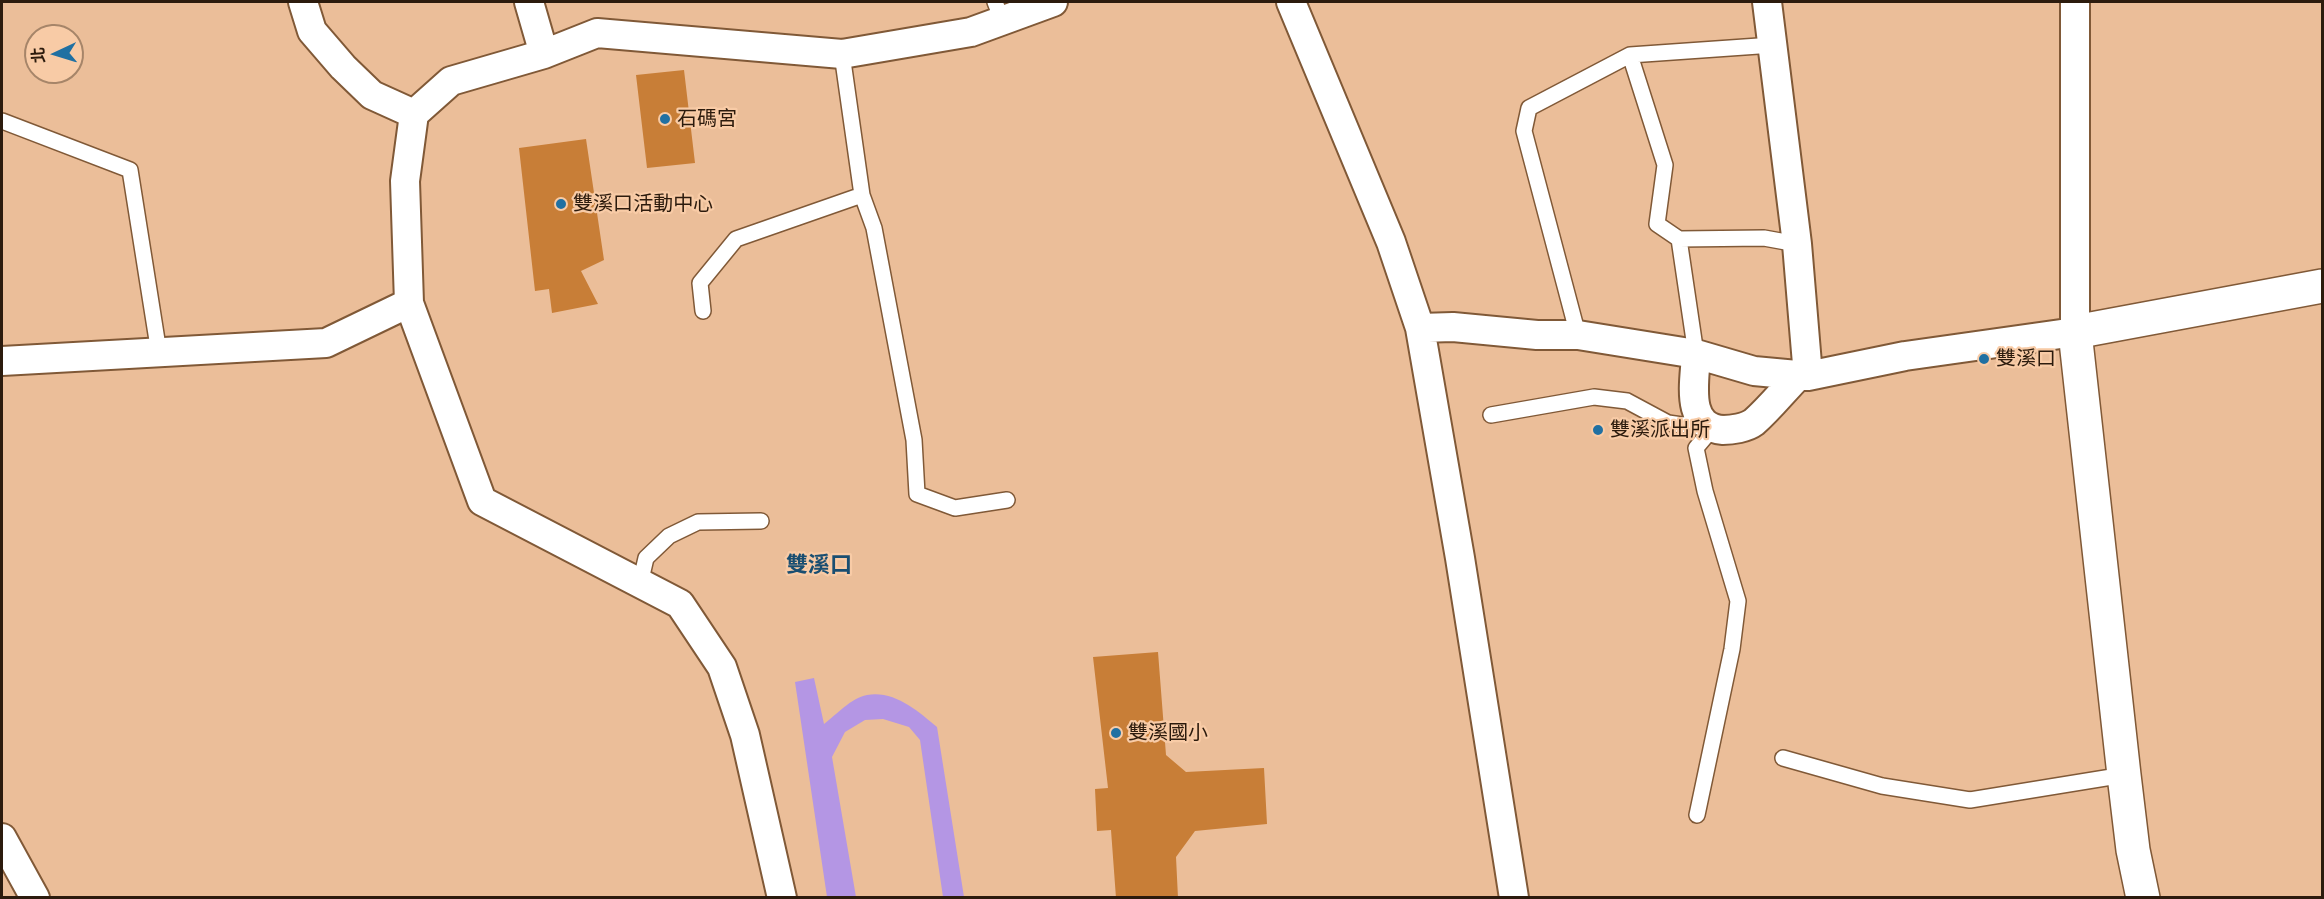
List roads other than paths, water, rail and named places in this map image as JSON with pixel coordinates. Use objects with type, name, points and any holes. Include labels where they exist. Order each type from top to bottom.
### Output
[{"type":"street","points":[[303,2],[312,31],[343,67],[372,95],[414,114]]},
{"type":"street","points":[[529,2],[544,54]]},
{"type":"street","points":[[782,897],[746,735],[722,667],[680,604],[482,501],[409,303],[405,181],[414,114],[451,81],[544,54],[597,33],[842,54],[971,32],[998,11],[1053,2]]},
{"type":"street","points":[[1291,2],[1391,242],[1420,328],[1515,897]]},
{"type":"street","points":[[1696,354],[1694,397],[1698,414],[1707,426],[1731,430],[1752,423],[1803,375],[1797,244],[1767,2]]},
{"type":"street","points":[[2074,2],[2075,332],[2124,776],[2133,850],[2143,897]]},
{"type":"street","points":[[1420,328],[1453,327],[1537,335],[1578,334],[1696,354],[1754,371],[1803,375],[1905,357],[2075,332],[2322,286]]},
{"type":"street","points":[[2,361],[326,344],[409,303]]},
{"type":"street","points":[[2,838],[35,897]]},
{"type":"lane","points":[[1578,334],[1524,131],[1529,108],[1630,56],[1773,45]]},
{"type":"lane","points":[[842,54],[862,195],[874,228],[914,440],[917,494],[955,508],[1007,500]]},
{"type":"lane","points":[[1630,56],[1665,165],[1657,224],[1679,239],[1764,238],[1797,244]]},
{"type":"lane","points":[[2,121],[129,170],[159,352]]},
{"type":"lane","points":[[703,311],[700,284],[736,239],[862,195]]},
{"type":"lane","points":[[1679,239],[1696,354]]},
{"type":"lane","points":[[1491,415],[1594,397],[1627,401],[1668,423],[1707,426],[1696,448],[1705,491],[1738,601],[1732,649],[1697,815]]},
{"type":"lane","points":[[639,584],[646,558],[669,536],[698,522],[761,521]]},
{"type":"lane","points":[[1783,758],[1882,786],[1970,800],[2124,776]]},
{"type":"place","name":"石碼宮","points":[[665,119]]},
{"type":"place","name":"雙溪口活動中心","points":[[561,204]]},
{"type":"place","name":"雙溪口","points":[[1984,359]]},
{"type":"place","name":"雙溪派出所","points":[[1598,430]]},
{"type":"place","name":"雙溪國小","points":[[1116,733]]},
{"type":"district","name":"雙溪口","points":[[819,565]]}]
